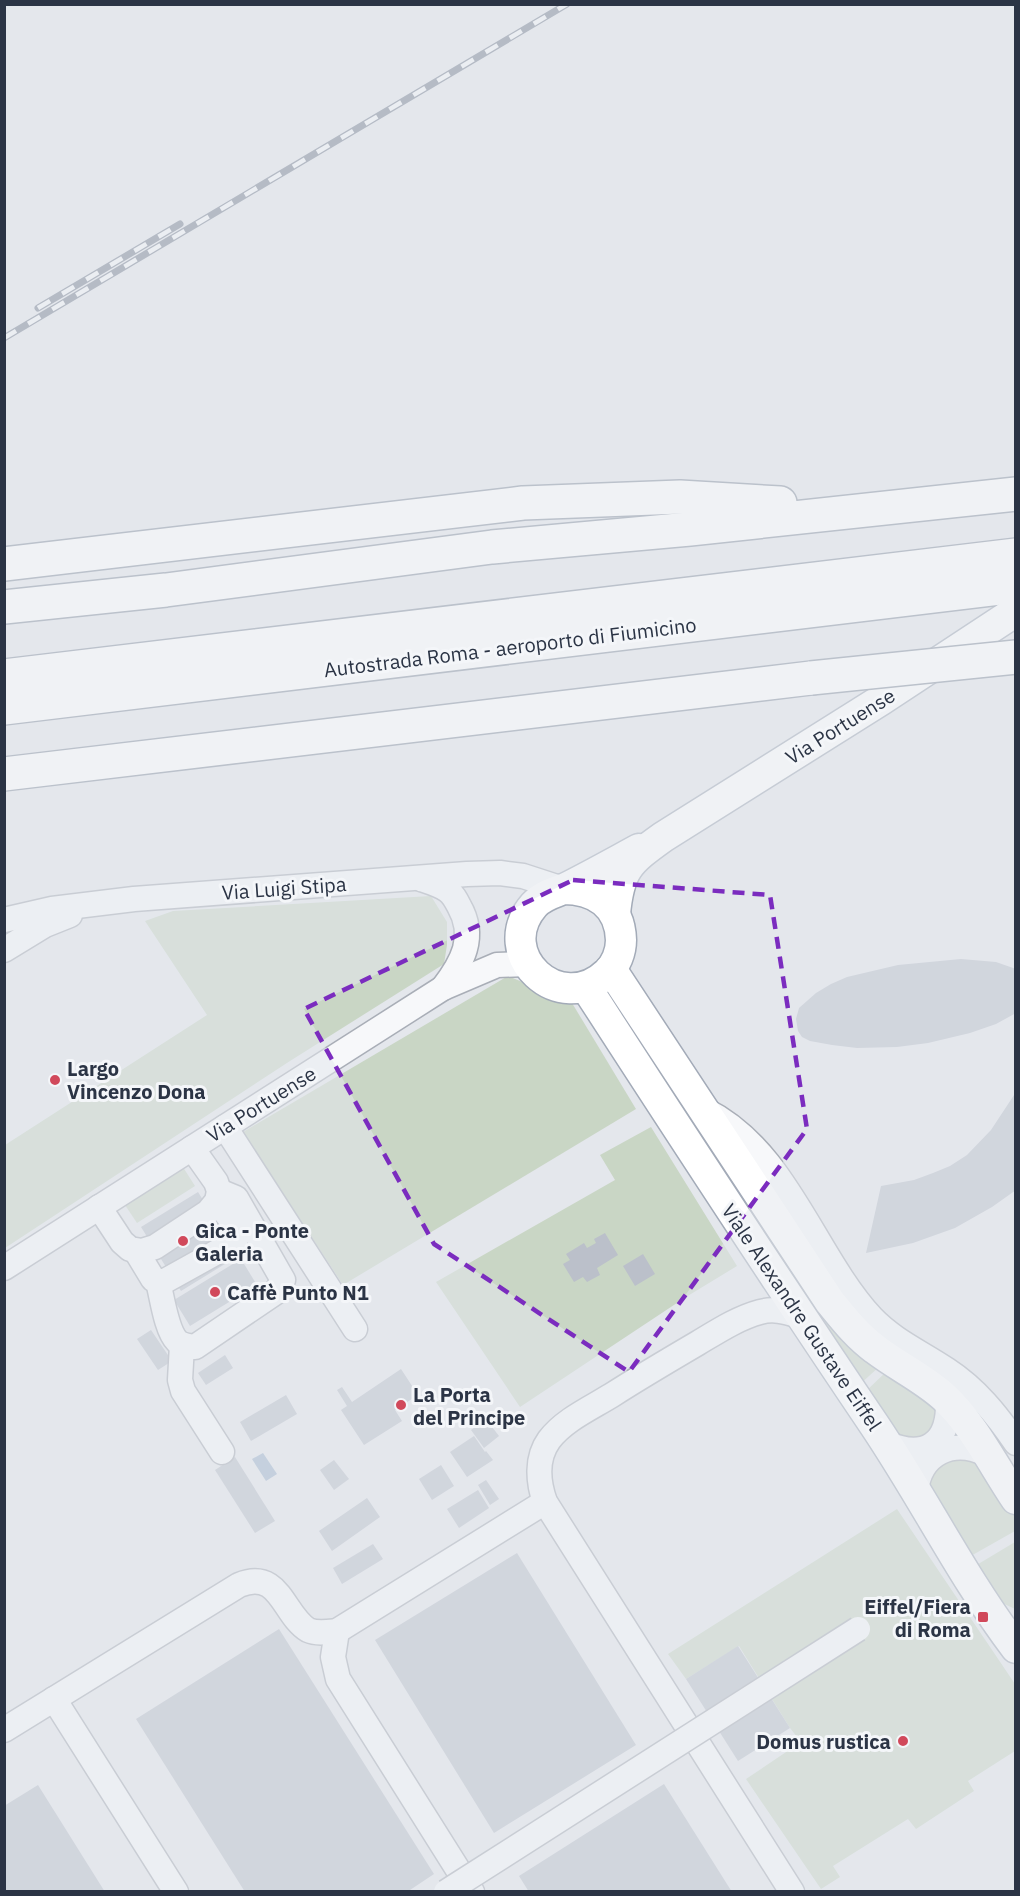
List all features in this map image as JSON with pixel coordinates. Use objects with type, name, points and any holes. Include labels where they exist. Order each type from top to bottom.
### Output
[{"type":"highway","points":[[4,607],[166,590],[492,547],[690,529],[1016,494]]},
{"type":"highway","points":[[4,564],[523,503],[680,497],[878,509]]},
{"type":"highway","name":"Autostrada Roma - aeroporto di Fiumicino","points":[[4,676],[1016,555]]},
{"type":"highway","name":"Autostrada Roma - aeroporto di Fiumicino","points":[[4,708],[1010,595]]},
{"type":"highway","points":[[4,774],[811,678],[1016,657]]},
{"type":"main road","name":"Via Portuense","points":[[611,969],[618,957],[621,943],[620,928],[615,915],[618,888],[628,866],[642,852],[881,700],[1010,595]]},
{"type":"main road","name":"Via Portuense","points":[[527,964],[521,949],[521,933],[525,917],[535,904],[548,894],[563,889],[663,837]]},
{"type":"main road","points":[[563,889],[578,889],[593,894],[605,902],[615,915]]},
{"type":"main road","points":[[527,964],[538,977],[552,985],[569,989],[586,987],[600,980],[611,969]]},
{"type":"main road","name":"Viale Alexandre Gustave Eiffel","points":[[611,969],[822,1291],[849,1326],[874,1349],[930,1386],[948,1401],[972,1430],[1016,1499]]},
{"type":"main road","name":"Viale Alexandre Gustave Eiffel","points":[[586,987],[916,1491],[1002,1613],[1016,1648]]},
{"type":"street","name":"Via Luigi Stipa","points":[[4,920],[52,909],[134,899],[467,874],[511,874],[532,878],[563,889]]},
{"type":"street","points":[[417,878],[448,890],[465,920],[467,933],[463,956],[443,988]]},
{"type":"street","points":[[4,950],[59,918],[134,899]]},
{"type":"street","name":"Via Portuense","points":[[4,1268],[443,988],[496,965],[527,964]]},
{"type":"street","points":[[702,1108],[731,1126],[762,1156],[840,1258],[861,1305],[882,1328],[948,1371],[976,1393],[994,1412],[1016,1443]]},
{"type":"street","points":[[225,1126],[355,1329]]},
{"type":"street","points":[[136,1251],[153,1279],[164,1282],[235,1242],[237,1230],[218,1196],[216,1182],[192,1148]]},
{"type":"street","points":[[99,1208],[122,1242],[130,1249],[142,1251],[154,1247],[208,1212],[218,1196]]},
{"type":"street","points":[[158,1282],[171,1333],[182,1345],[195,1347],[276,1292],[284,1280],[236,1198],[218,1196]]},
{"type":"street","points":[[792,1892],[545,1502],[540,1486],[540,1470],[542,1454],[550,1439],[565,1425],[648,1372],[741,1319],[759,1312],[775,1310],[800,1316]]},
{"type":"street","points":[[182,1345],[180,1380],[183,1391],[222,1452]]},
{"type":"street","points":[[886,1443],[909,1450],[923,1449],[932,1445],[944,1431],[948,1420],[948,1401]]},
{"type":"street","points":[[916,1491],[922,1470],[939,1453],[953,1448],[966,1447],[986,1454]]},
{"type":"street","points":[[4,1730],[246,1582],[260,1582],[275,1590],[307,1629],[319,1632],[336,1631],[545,1502]]},
{"type":"street","points":[[446,1892],[858,1629]]},
{"type":"street","points":[[336,1631],[333,1657],[338,1679],[472,1892]]},
{"type":"street","points":[[54,1699],[176,1892]]},
{"type":"highlighted area","points":[[573,880],[770,895],[807,1129],[629,1372],[434,1244],[304,1009]]},
{"type":"green space","points":[[431,896],[447,922],[444,964],[290,1061],[5,1248],[5,1145],[207,1015],[145,921],[173,911]]},
{"type":"green space","points":[[508,976],[572,1003],[636,1109],[343,1285],[243,1132]]},
{"type":"green space","points":[[651,1127],[737,1266],[520,1407],[436,1282],[615,1180],[600,1155]]},
{"type":"green space","points":[[181,1164],[195,1186],[137,1223],[123,1202]]},
{"type":"green space","points":[[804,1289],[880,1366],[858,1386],[801,1291]]},
{"type":"green space","points":[[888,1370],[938,1407],[930,1436],[900,1440],[863,1394]]},
{"type":"green space","points":[[955,1454],[982,1464],[1015,1516],[1015,1531],[969,1557],[930,1496],[929,1475]]},
{"type":"green space","points":[[897,1509],[1015,1684],[1015,1751],[968,1781],[974,1791],[916,1829],[908,1819],[833,1866],[840,1877],[821,1889],[746,1779],[801,1742],[739,1646],[686,1679],[668,1654]]},
{"type":"green space","points":[[1015,1542],[1015,1609],[1000,1602],[975,1566]]},
{"type":"water","points":[[263,1453],[277,1474],[266,1481],[252,1459]]},
{"type":"building","points":[[961,959],[996,962],[1016,969],[1016,1013],[996,1024],[970,1033],[928,1043],[897,1047],[857,1048],[832,1045],[810,1041],[802,1037],[798,1031],[796,1019],[799,1008],[831,984],[847,977],[898,965]]},
{"type":"building","points":[[1016,1092],[1016,1190],[955,1228],[913,1243],[866,1253],[881,1186],[914,1180],[950,1166],[967,1155],[991,1130]]},
{"type":"building","points":[[198,1192],[238,1256],[181,1291],[141,1227]]},
{"type":"building","points":[[605,1233],[618,1255],[597,1268],[600,1275],[587,1282],[583,1277],[574,1282],[563,1264],[570,1260],[566,1254],[584,1243],[587,1248],[596,1243],[594,1239]]},
{"type":"building","points":[[643,1254],[655,1274],[635,1286],[623,1266]]},
{"type":"building","name":"Caffè Punto N1","points":[[241,1259],[257,1285],[190,1326],[174,1300]]},
{"type":"building","points":[[151,1330],[172,1361],[158,1370],[137,1339]]},
{"type":"building","points":[[225,1355],[233,1368],[206,1385],[198,1373]]},
{"type":"building","points":[[401,1369],[418,1395],[395,1410],[402,1421],[364,1445],[341,1410],[347,1406],[337,1390],[342,1387],[352,1402]]},
{"type":"building","points":[[286,1395],[297,1414],[251,1441],[240,1422]]},
{"type":"building","points":[[486,1419],[499,1436],[484,1448],[471,1430]]},
{"type":"building","points":[[474,1436],[493,1460],[467,1477],[450,1452]]},
{"type":"building","points":[[235,1457],[275,1521],[255,1533],[215,1470]]},
{"type":"building","points":[[334,1460],[349,1479],[334,1490],[320,1470]]},
{"type":"building","points":[[441,1465],[454,1486],[432,1500],[419,1479]]},
{"type":"building","points":[[486,1480],[499,1499],[490,1505],[478,1485]]},
{"type":"building","points":[[478,1490],[489,1508],[459,1528],[447,1509]]},
{"type":"building","points":[[367,1498],[380,1517],[332,1551],[319,1531]]},
{"type":"building","points":[[373,1544],[383,1559],[342,1584],[333,1568]]},
{"type":"building","points":[[517,1553],[636,1745],[494,1833],[375,1640]]},
{"type":"building","points":[[279,1629],[434,1874],[407,1892],[245,1892],[136,1719]]},
{"type":"building","points":[[738,1646],[790,1728],[738,1761],[686,1679]]},
{"type":"building","points":[[664,1784],[732,1892],[529,1892],[519,1876]]},
{"type":"building","points":[[38,1785],[105,1892],[4,1892],[4,1806]]},
{"type":"railway","points":[[4,338],[567,4]]},
{"type":"railway","points":[[38,308],[180,224]]},
{"type":"place","name":"Largo Vincenzo Dona","points":[[55,1080]]},
{"type":"place","name":"Gica - Ponte Galeria","points":[[183,1241]]},
{"type":"place","name":"Caffè Punto N1","points":[[215,1292]]},
{"type":"place","name":"La Porta del Principe","points":[[401,1405]]},
{"type":"place","name":"Eiffel/Fiera di Roma","points":[[983,1617]]},
{"type":"place","name":"Domus rustica","points":[[903,1741]]}]
